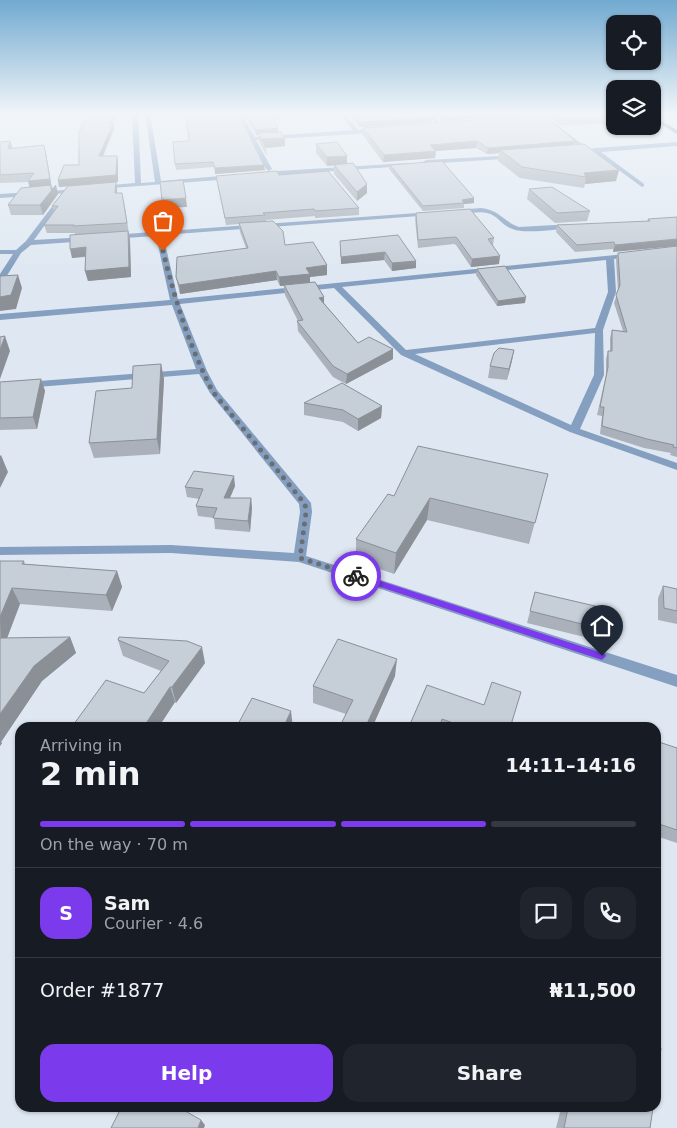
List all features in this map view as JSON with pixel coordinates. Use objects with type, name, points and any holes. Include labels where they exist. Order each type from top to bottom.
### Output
[{"type":"street","points":[[137,166],[138,181]]},
{"type":"street","points":[[154,166],[156,179]]},
{"type":"street","points":[[323,166],[269,169],[258,172],[347,166]]},
{"type":"street","points":[[616,166],[642,185]]},
{"type":"street","points":[[93,188],[156,179],[239,174]]},
{"type":"street","points":[[99,182],[138,181]]},
{"type":"street","points":[[0,190],[82,186],[66,191],[0,196]]},
{"type":"street","points":[[0,280],[18,252],[29,243],[66,191]]},
{"type":"street","points":[[447,213],[489,211],[496,214],[512,228],[519,229],[578,226]]},
{"type":"street","points":[[104,238],[437,213]]},
{"type":"street","points":[[159,234],[175,302],[202,371],[213,392],[305,504],[306,512],[300,558]]},
{"type":"street","points":[[29,243],[94,238]]},
{"type":"street","points":[[0,252],[18,252]]},
{"type":"street","points":[[0,317],[175,302],[638,254]]},
{"type":"street","points":[[574,430],[599,375],[599,330],[612,292],[610,258]]},
{"type":"street","points":[[335,285],[404,354],[574,430],[677,467]]},
{"type":"street","points":[[404,354],[599,330]]},
{"type":"street","points":[[0,387],[202,371]]},
{"type":"street","points":[[0,551],[171,549],[300,558],[677,681]]},
{"type":"building","points":[[0,166],[48,166],[50,179],[28,181],[34,173],[0,175]]},
{"type":"building","points":[[64,166],[116,166],[116,175],[58,180]]},
{"type":"building","points":[[214,166],[254,166],[215,168]]},
{"type":"building","points":[[335,166],[355,166],[367,184],[357,192]]},
{"type":"building","points":[[391,166],[446,166],[474,198],[462,200],[464,203],[423,206]]},
{"type":"building","points":[[520,166],[613,166],[619,170],[584,173],[586,177]]},
{"type":"building","points":[[277,171],[279,175],[328,171],[359,208],[315,211],[314,209],[225,218],[216,176]]},
{"type":"building","points":[[183,180],[186,198],[162,200],[160,182]]},
{"type":"building","points":[[116,182],[115,193],[122,193],[127,223],[73,226],[44,225],[58,206],[52,206],[68,186]]},
{"type":"building","points":[[51,185],[51,190],[56,185],[40,205],[8,205],[21,188]]},
{"type":"building","points":[[552,187],[590,211],[557,213],[529,189]]},
{"type":"building","points":[[470,209],[494,238],[488,239],[500,256],[472,259],[455,237],[418,240],[416,213]]},
{"type":"building","points":[[677,217],[677,239],[615,245],[614,242],[577,245],[557,225],[650,221],[648,219]]},
{"type":"building","points":[[273,221],[283,231],[285,245],[313,242],[327,265],[306,268],[310,274],[279,277],[276,271],[179,285],[176,277],[177,257],[248,248],[239,223]]},
{"type":"building","points":[[128,231],[129,267],[85,271],[86,247],[70,249],[70,235]]},
{"type":"building","points":[[398,235],[416,261],[392,263],[385,252],[341,257],[340,241]]},
{"type":"building","points":[[677,246],[677,448],[673,447],[674,445],[602,426],[604,407],[600,407],[608,367],[608,351],[612,351],[612,330],[627,332],[616,295],[620,285],[618,253]]},
{"type":"building","points":[[505,266],[526,297],[498,301],[477,269]]},
{"type":"building","points":[[18,275],[11,295],[0,297],[0,276]]},
{"type":"building","points":[[315,282],[324,297],[319,298],[358,343],[369,337],[393,349],[347,374],[333,366],[297,321],[303,320],[284,285]]},
{"type":"building","points":[[5,336],[0,350],[0,337]]},
{"type":"building","points":[[499,348],[514,350],[509,369],[490,366],[494,353]]},
{"type":"building","points":[[161,364],[157,439],[89,443],[96,391],[132,388],[133,366]]},
{"type":"building","points":[[41,379],[33,417],[0,418],[0,382]]},
{"type":"building","points":[[342,383],[382,406],[358,419],[343,410],[304,403]]},
{"type":"building","points":[[418,446],[548,474],[535,523],[430,498],[396,553],[356,539],[388,494],[394,496]]},
{"type":"building","points":[[194,471],[234,476],[224,498],[251,498],[248,521],[213,518],[217,508],[196,506],[203,489],[185,487]]},
{"type":"building","points":[[0,561],[24,561],[22,564],[117,571],[106,595],[12,588],[0,617]]},
{"type":"building","points":[[663,586],[677,589],[677,611],[664,608]]},
{"type":"building","points":[[535,592],[612,610],[610,631],[530,611]]},
{"type":"building","points":[[70,637],[34,666],[0,714],[0,638]]},
{"type":"building","points":[[119,637],[187,641],[202,647],[172,687],[170,687],[147,722],[75,722],[106,680],[144,693],[169,661],[118,640]]},
{"type":"building","points":[[338,639],[397,659],[368,722],[342,722],[353,700],[313,686]]},
{"type":"building","points":[[492,682],[521,692],[512,722],[450,722],[442,719],[441,722],[411,722],[427,685],[484,705]]},
{"type":"building","points":[[252,698],[291,711],[286,722],[239,722]]},
{"type":"building","points":[[661,743],[677,748],[677,830],[661,825]]},
{"type":"building","points":[[119,1112],[187,1112],[201,1120],[198,1128],[111,1128]]},
{"type":"building","points":[[567,1112],[652,1112],[650,1128],[564,1128]]},
{"type":"way so far","points":[[163,251],[175,302],[202,371],[213,392],[305,504],[306,512],[300,558],[356,576]]},
{"type":"route","points":[[356,576],[602,656]]}]
